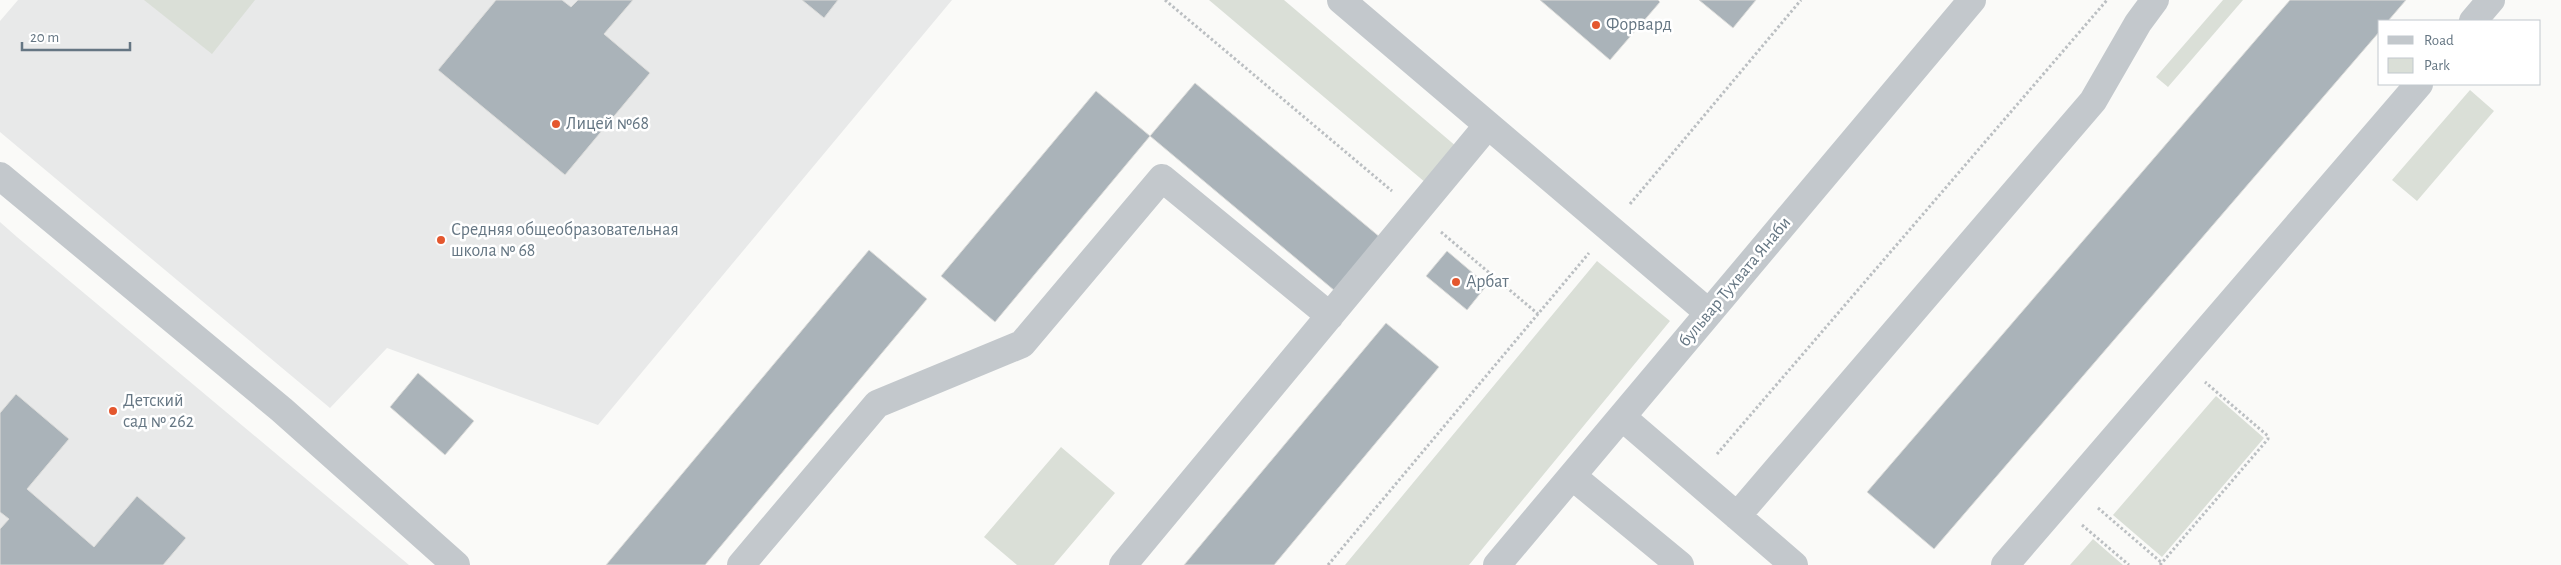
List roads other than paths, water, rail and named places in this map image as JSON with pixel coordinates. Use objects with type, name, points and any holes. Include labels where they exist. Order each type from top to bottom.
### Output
[{"type":"street","points":[[1341,0],[1709,313]]},
{"type":"street","name":"бульвар Тухвата Янаби","points":[[1497,565],[1972,0]]},
{"type":"street","points":[[1737,516],[2093,101],[2138,23],[2155,0]]},
{"type":"street","points":[[2473,20],[2491,0]]},
{"type":"street","points":[[2005,565],[2418,85]]},
{"type":"street","points":[[1123,565],[1488,125]]},
{"type":"street","points":[[0,176],[282,410],[456,565]]},
{"type":"street","points":[[741,565],[877,404],[1022,344],[1162,178],[1330,316]]},
{"type":"street","points":[[1622,417],[1794,565]]},
{"type":"street","points":[[1572,476],[1680,565]]},
{"type":"place","name":"Форвард","points":[[1596,25]]},
{"type":"place","name":"Лицей №68","points":[[556,124]]},
{"type":"place","name":"Средняя общеобразовательная школа № 68","points":[[441,240]]},
{"type":"place","name":"Арбат","points":[[1456,282]]},
{"type":"place","name":"Детский сад № 262","points":[[113,411]]}]
